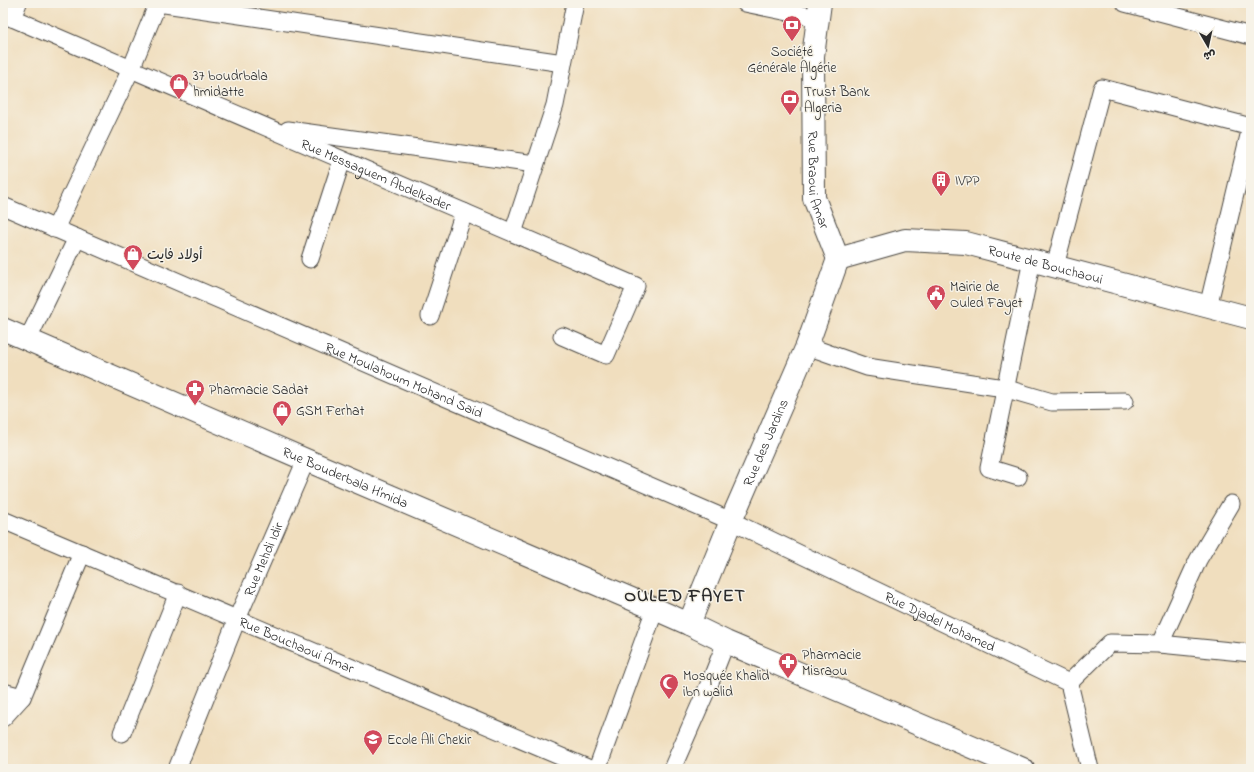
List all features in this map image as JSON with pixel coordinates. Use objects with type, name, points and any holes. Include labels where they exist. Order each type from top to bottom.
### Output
[{"type":"main road","name":"Rue Braoui Amar","points":[[819,10],[813,56],[814,198],[838,259]]},
{"type":"main road","name":"Route de Bouchaoui","points":[[838,259],[905,240],[966,243],[1251,318]]},
{"type":"main road","name":"Rue des Jardins","points":[[689,624],[807,346],[838,259]]},
{"type":"main road","name":"Rue Bouderbala H'mida","points":[[3,328],[306,460],[655,609],[726,642],[1023,769]]},
{"type":"street","points":[[55,229],[131,69],[158,3],[564,63]]},
{"type":"street","points":[[513,233],[555,104],[575,3]]},
{"type":"street","points":[[746,3],[819,10]]},
{"type":"street","points":[[1125,3],[1251,36]]},
{"type":"street","name":"Rue Messaguem Abdelkader","points":[[11,12],[131,69],[636,286],[606,356],[562,336]]},
{"type":"street","points":[[1055,266],[1102,88],[1251,127],[1208,307]]},
{"type":"street","points":[[266,127],[535,164]]},
{"type":"street","points":[[310,259],[342,160]]},
{"type":"street","name":"Rue Moulahoum Mohand Said","points":[[3,206],[731,522]]},
{"type":"street","points":[[430,316],[464,212]]},
{"type":"street","points":[[28,339],[77,238]]},
{"type":"street","points":[[1018,477],[989,468],[1004,388],[1032,260]]},
{"type":"street","points":[[807,346],[867,367],[1004,388],[1052,402],[1126,401]]},
{"type":"street","name":"Rue Mehdi Idir","points":[[177,769],[238,619],[306,460]]},
{"type":"street","points":[[1160,644],[1198,560],[1231,504]]},
{"type":"street","name":"Rue Bouchaoui Amar","points":[[3,520],[590,769]]},
{"type":"street","name":"Rue Djadel Mohamed","points":[[731,522],[1069,683]]},
{"type":"street","points":[[3,718],[22,697],[82,553]]},
{"type":"street","points":[[122,733],[178,593]]},
{"type":"street","points":[[597,769],[655,609]]},
{"type":"street","points":[[672,769],[726,642]]},
{"type":"street","points":[[1090,769],[1069,683],[1110,643],[1160,644],[1251,653]]},
{"type":"street","points":[[3,692],[22,697]]},
{"type":"place","name":"Société Générale Algérie","points":[[792,42]]},
{"type":"place","name":"37 boudrbala hmidatte","points":[[179,100]]},
{"type":"place","name":"Trust Bank Algeria","points":[[790,116]]},
{"type":"place","name":"IVPP","points":[[941,197]]},
{"type":"place","name":"أولاد فايت","points":[[133,271]]},
{"type":"place","name":"Mairie de Ouled Fayet","points":[[936,311]]},
{"type":"place","name":"Pharmacie Sadat","points":[[195,406]]},
{"type":"place","name":"GSM Ferhat","points":[[282,427]]},
{"type":"place","name":"Pharmacie Misraou","points":[[788,679]]},
{"type":"place","name":"Mosquée Khalid ibn walid","points":[[669,700]]},
{"type":"place","name":"Ecole Ali Chekir","points":[[373,756]]},
{"type":"district","name":"OULED FAYET","points":[[685,595]]}]
